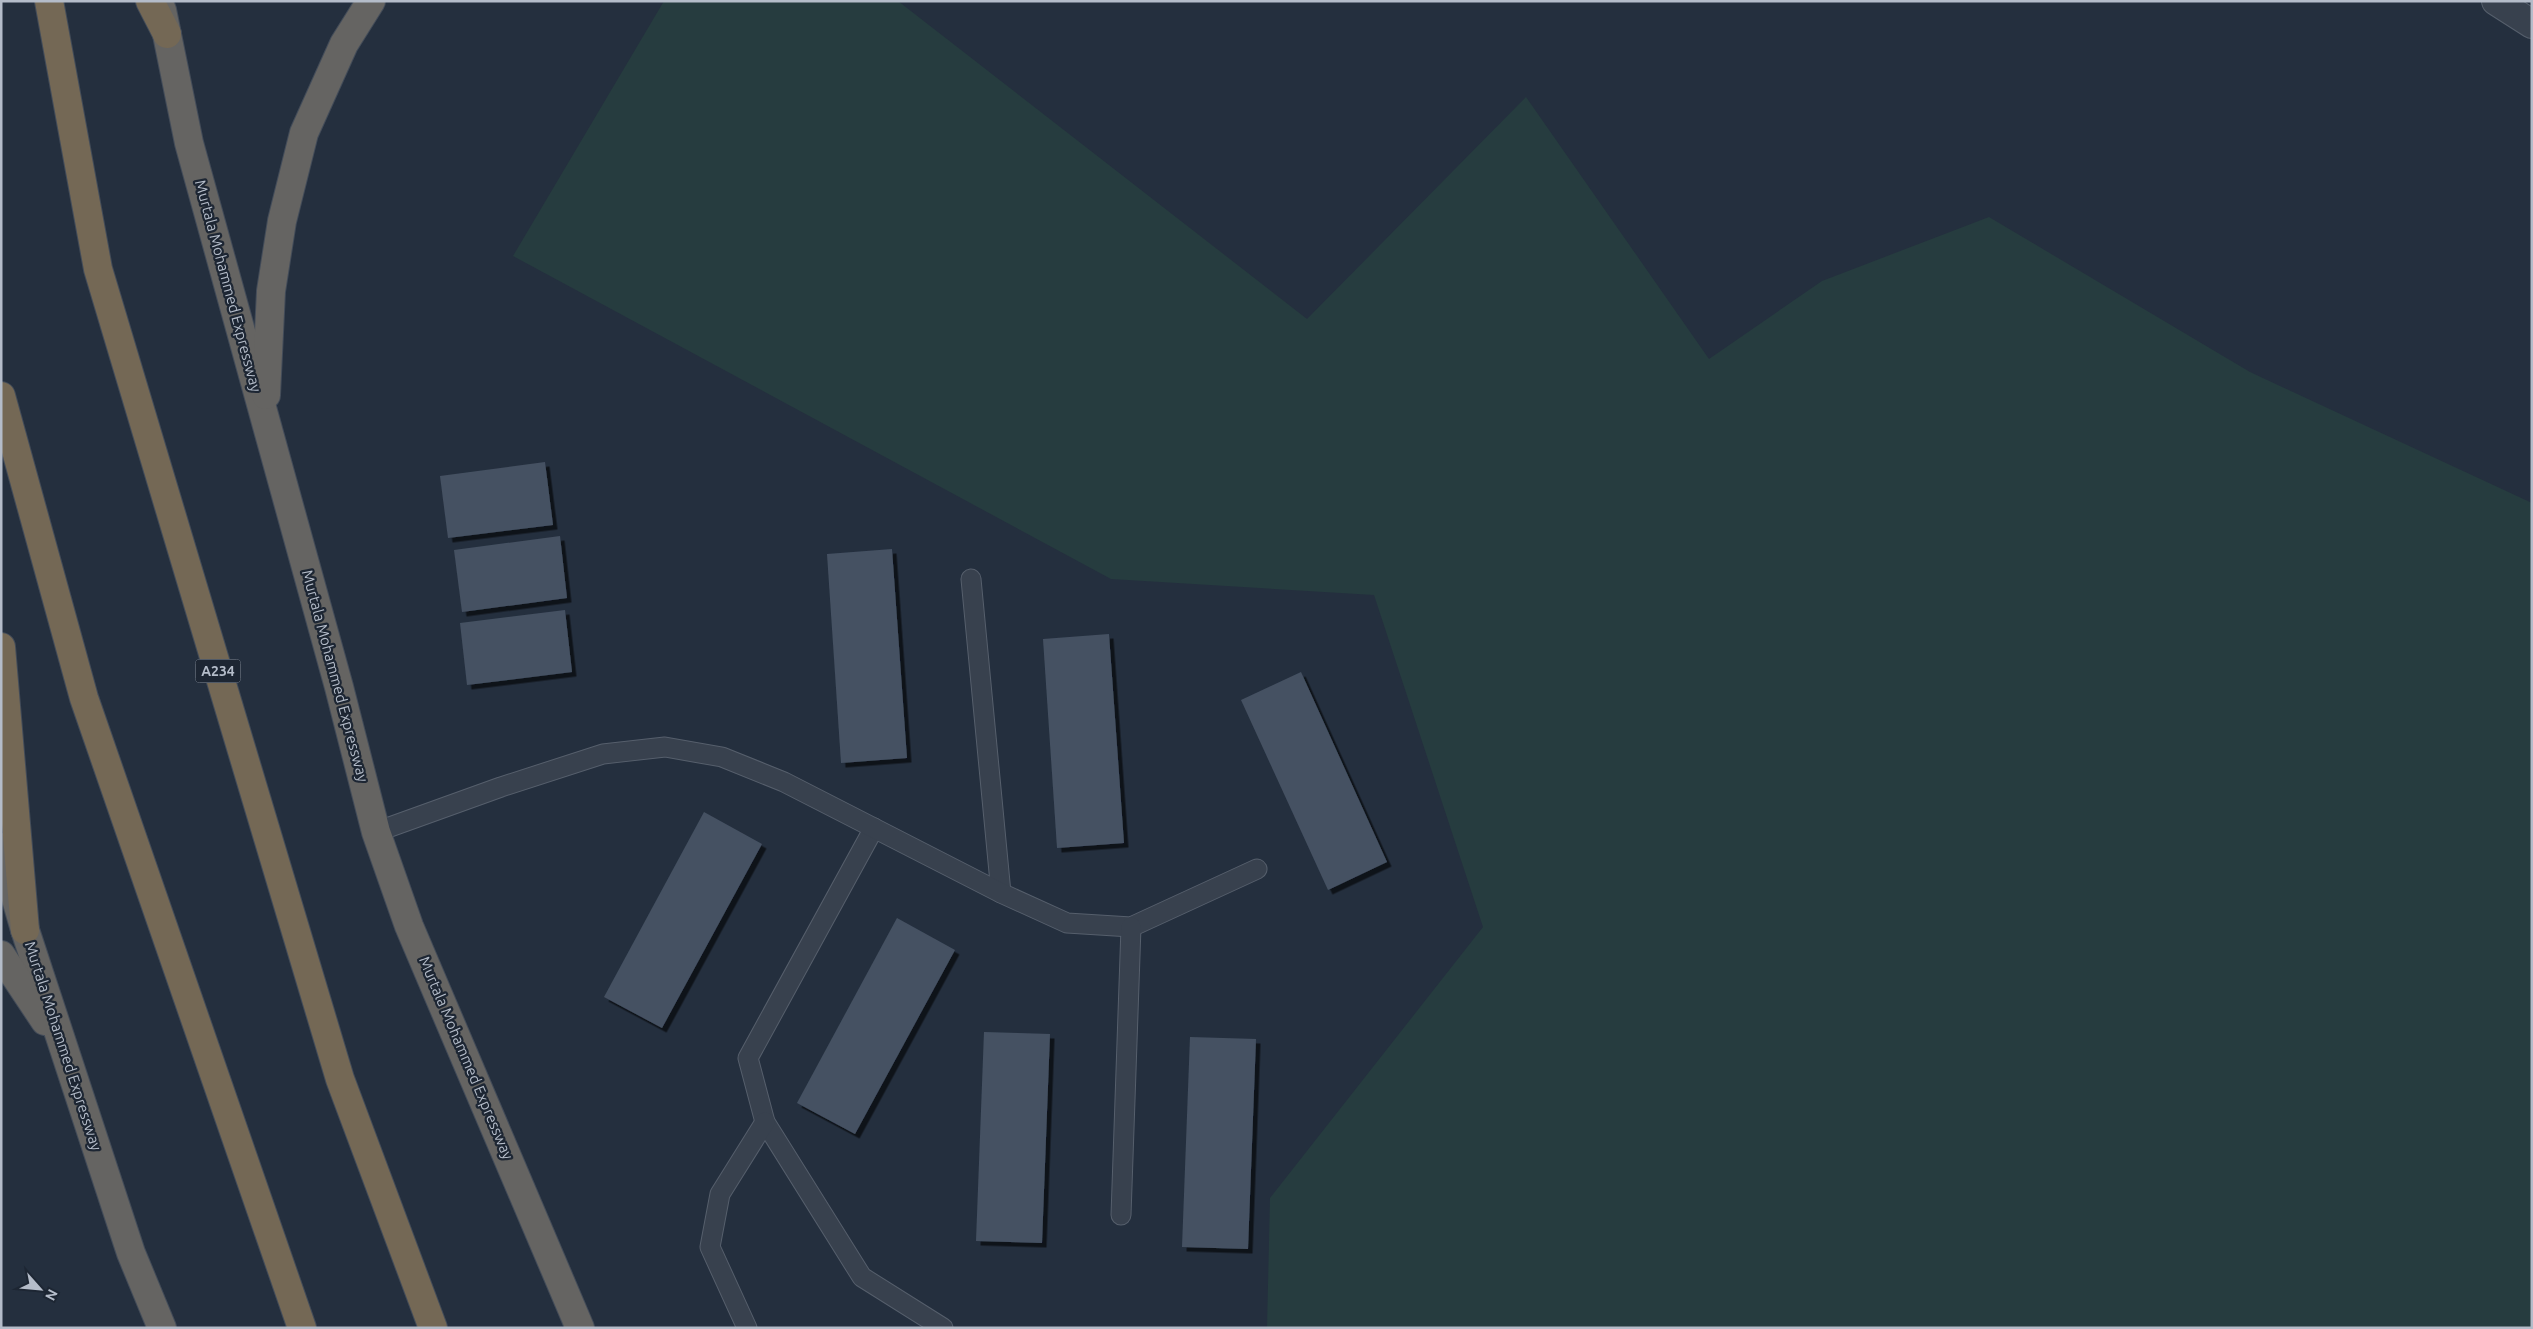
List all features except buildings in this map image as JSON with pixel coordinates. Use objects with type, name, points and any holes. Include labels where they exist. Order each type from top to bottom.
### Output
[{"type":"highway","name":"A234","points":[[49,1],[101,279],[340,1078],[434,1328]]},
{"type":"highway","points":[[150,1],[167,34]]},
{"type":"highway","name":"Murtala Mohammed Expressway","points":[[161,1],[189,143],[340,687],[376,832],[409,926],[580,1328]]},
{"type":"highway","points":[[264,418],[271,291],[282,221],[304,132],[344,44],[371,1]]},
{"type":"highway","points":[[1,396],[84,698],[302,1328]]},
{"type":"highway","points":[[1,647],[25,930]]},
{"type":"highway","name":"Murtala Mohammed Expressway","points":[[1,847],[25,930],[131,1253],[162,1328]]},
{"type":"highway","points":[[1,955],[65,1052]]},
{"type":"street","points":[[2496,1],[2532,24]]},
{"type":"lane","points":[[971,579],[1001,893]]},
{"type":"lane","points":[[376,832],[501,787],[603,754],[665,747],[722,757],[784,782],[1001,893],[1067,923],[1131,927],[1257,869]]},
{"type":"lane","points":[[874,828],[748,1058],[765,1122],[862,1277],[943,1328]]},
{"type":"lane","points":[[1121,1215],[1131,927]]},
{"type":"lane","points":[[747,1328],[710,1247],[720,1194],[765,1122]]},
{"type":"green space","points":[[664,1],[898,1],[1307,319],[1526,97],[1709,359],[1822,281],[1989,217],[2250,372],[2532,503],[2532,1328],[1267,1328],[1270,1198],[1483,927],[1374,595],[1111,579],[513,256]]}]
